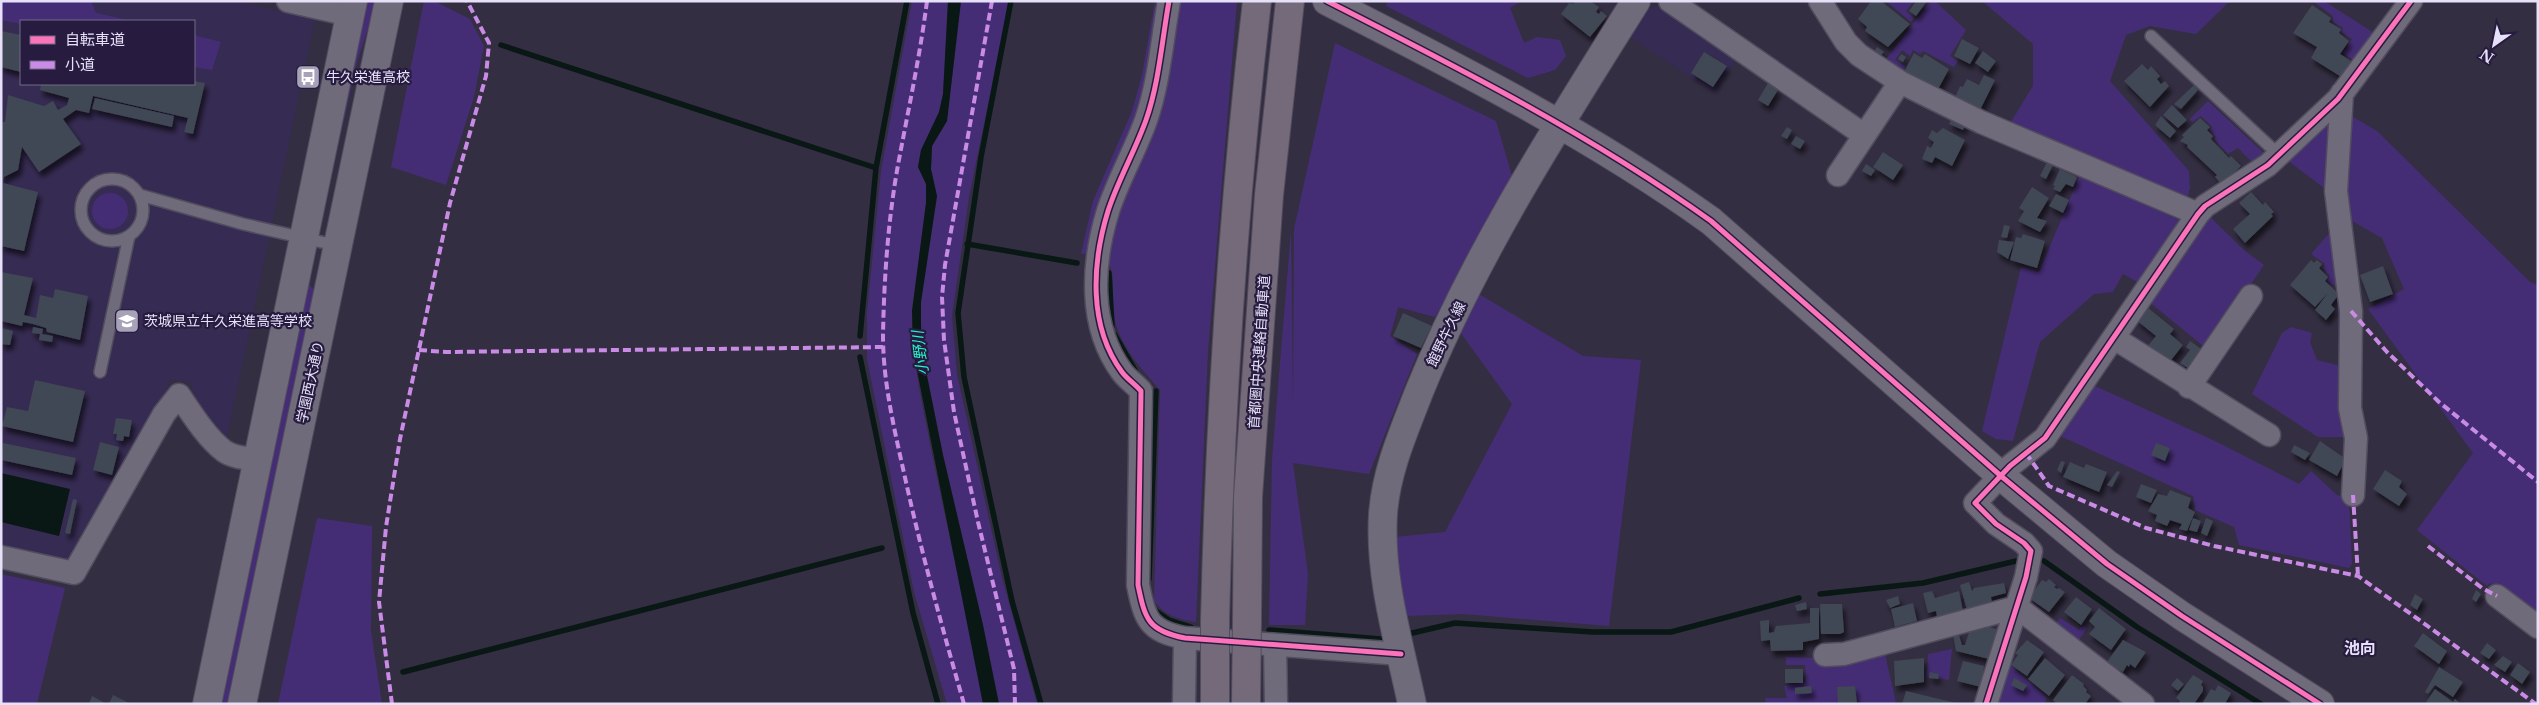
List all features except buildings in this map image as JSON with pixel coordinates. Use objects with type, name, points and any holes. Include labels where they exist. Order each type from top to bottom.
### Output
[{"type":"highway","points":[[1215,704],[1215,620],[1224,364],[1243,124],[1257,1]]},
{"type":"highway","name":"首都圏中央連絡自動車道","points":[[1246,704],[1248,497],[1269,195],[1290,1]]},
{"type":"main road","name":"学園西大通り","points":[[242,704],[389,1]]},
{"type":"main road","name":"館野牛久線","points":[[1412,704],[1386,580],[1383,550],[1383,514],[1388,479],[1399,444],[1439,344],[1498,230],[1559,123],[1636,1]]},
{"type":"main road","points":[[1340,4],[1559,123],[1661,186],[1711,221],[2001,476],[2107,564],[2182,616],[2320,704]]},
{"type":"main road","points":[[207,704],[351,8]]},
{"type":"street","points":[[288,1],[351,8]]},
{"type":"street","points":[[1169,1],[1156,78],[1146,119],[1108,210],[1095,276],[1101,325],[1110,350],[1122,372],[1141,391],[1138,585],[1144,615],[1160,631],[1185,638],[1401,654]]},
{"type":"street","points":[[1670,1],[1864,135]]},
{"type":"street","points":[[1820,1],[1846,42],[1859,55],[1900,82],[1982,122],[2198,214]]},
{"type":"street","points":[[1986,704],[2017,608],[2031,551],[2024,543],[1996,524],[1975,503],[2001,476],[2046,438],[2198,214],[2205,206],[2268,165],[2342,93],[2411,1]]},
{"type":"street","points":[[1838,175],[1900,82]]},
{"type":"street","points":[[2342,93],[2336,191],[2351,311],[2350,408],[2356,438],[2353,495]]},
{"type":"street","points":[[2189,387],[2250,296]]},
{"type":"street","points":[[2114,338],[2189,387],[2269,435]]},
{"type":"street","points":[[1,557],[74,573],[164,414],[179,395],[205,431],[225,451],[237,456],[259,460]]},
{"type":"street","points":[[2497,596],[2538,627]]},
{"type":"street","points":[[1825,656],[1844,654],[2017,608]]},
{"type":"street","points":[[2017,608],[2144,704]]},
{"type":"street","points":[[1184,704],[1185,638]]},
{"type":"street","points":[[1275,645],[1276,704]]},
{"type":"lane","points":[[2151,36],[2279,155]]},
{"type":"lane","points":[[140,195],[143,215],[140,225],[129,236],[113,241],[102,240],[85,226],[81,206],[89,188],[106,179],[126,182],[140,195],[243,224],[338,246]]},
{"type":"lane","points":[[100,372],[129,236]]},
{"type":"shaded area","name":"茨城県立牛久栄進高等学校","points":[[1,1],[237,1],[315,19],[227,438],[203,414],[189,381],[170,380],[161,404],[72,559],[63,564],[1,550]]},
{"type":"shaded area","points":[[1,1],[91,1],[96,13],[128,20],[20,20],[20,24],[1,20]]},
{"type":"shaded area","points":[[363,1],[377,1],[357,62],[331,178]]},
{"type":"shaded area","points":[[424,1],[434,1],[470,19],[484,46],[474,97],[446,185],[391,167]]},
{"type":"shaded area","points":[[912,1],[948,1],[943,94],[939,112],[921,150],[918,167],[926,184],[926,203],[912,311],[912,329],[921,400],[983,704],[947,704],[914,592],[867,359],[867,313],[881,171]]},
{"type":"shaded area","points":[[961,1],[1009,1],[969,197],[952,316],[957,374],[1002,578],[1037,704],[999,704],[983,625],[943,455],[922,351],[921,302],[937,196],[931,169],[932,146],[947,121]]},
{"type":"shaded area","points":[[1155,1],[1155,34],[1151,66],[1137,130],[1092,253],[1081,254],[1093,201],[1132,111],[1142,75]]},
{"type":"shaded area","points":[[1176,1],[1237,1],[1208,351],[1196,622],[1172,616],[1154,601],[1160,390],[1130,353],[1119,333],[1113,310],[1112,272],[1107,261],[1111,233]]},
{"type":"shaded area","points":[[1388,1],[1521,1],[1510,8],[1524,43],[1537,37],[1560,40],[1566,56],[1555,70],[1528,78],[1386,6]]},
{"type":"shaded area","points":[[1886,1],[1914,1],[1906,11],[1914,18],[1911,22]]},
{"type":"shaded area","points":[[1931,1],[1935,1],[1966,30],[1950,56],[1958,61],[1954,67],[1923,51],[1920,54],[1913,50],[1910,56],[1902,50],[1895,60],[1905,66],[1904,72],[1882,64]]},
{"type":"shaded area","points":[[1982,1],[2230,1],[2196,34],[2150,26],[2126,35],[2110,81],[2189,171],[2190,188],[2186,203],[2009,125],[2033,86],[2033,44]]},
{"type":"shaded area","points":[[2313,1],[2324,1],[2374,33],[2355,61],[2343,53],[2352,39],[2341,32],[2343,28],[2333,22],[2333,16]]},
{"type":"shaded area","points":[[1659,6],[1736,59],[1715,93],[1628,36],[1644,9]]},
{"type":"shaded area","points":[[195,35],[221,42],[212,70],[195,67]]},
{"type":"shaded area","points":[[1335,43],[1496,121],[1514,183],[1435,317],[1398,307],[1390,336],[1417,354],[1369,474],[1293,463],[1308,574],[1305,625],[1269,625],[1272,460],[1291,231],[1293,407],[1294,229]]},
{"type":"shaded area","points":[[2208,101],[2265,154],[2253,163],[2238,148],[2228,154],[2214,139],[2216,137],[2210,130],[2212,127],[2201,116],[2192,122],[2190,119]]},
{"type":"shaded area","points":[[2337,108],[2328,191],[2287,160]]},
{"type":"shaded area","points":[[2350,115],[2377,131],[2530,282],[2538,285],[2538,618],[2490,583],[2487,586],[2417,530],[2473,453],[2368,309],[2404,289],[2382,238],[2343,216]]},
{"type":"shaded area","points":[[2080,175],[2179,220],[2143,285],[2123,274],[2113,292],[2094,294],[2040,342],[2013,441],[1996,439],[1982,431],[2021,267],[2039,272]]},
{"type":"shaded area","points":[[110,193],[117,194],[123,198],[127,204],[127,218],[123,224],[117,228],[110,229],[103,228],[97,224],[93,218],[92,211],[93,204],[97,198],[103,194]]},
{"type":"shaded area","points":[[2207,214],[2244,250],[2264,265],[2207,349],[2148,301]]},
{"type":"shaded area","points":[[2332,230],[2340,277],[2336,286],[2327,281],[2330,276],[2323,268],[2325,264],[2311,254]]},
{"type":"shaded area","points":[[309,284],[316,293],[232,704],[217,704],[302,290]]},
{"type":"shaded area","points":[[1472,290],[1583,356],[1641,360],[1609,626],[1464,614],[1405,616],[1395,537],[1445,532],[1512,404],[1458,329]]},
{"type":"shaded area","points":[[2291,327],[2312,333],[2310,342],[2317,360],[2341,366],[2349,437],[2318,437],[2252,394],[2282,333]]},
{"type":"shaded area","points":[[2093,385],[2215,441],[2299,484],[2311,471],[2337,495],[2349,499],[2352,564],[2349,568],[2239,545],[2234,527],[2195,510],[2193,496],[2058,435]]},
{"type":"shaded area","points":[[317,518],[372,526],[371,631],[382,704],[278,704]]},
{"type":"shaded area","points":[[1,574],[65,588],[37,704],[1,704]]},
{"type":"shaded area","points":[[2060,618],[2079,630],[2083,625],[2087,628],[2078,641],[2055,625]]},
{"type":"shaded area","points":[[1952,649],[1949,680],[1927,677],[1928,654]]},
{"type":"shaded area","points":[[1885,650],[1896,704],[1766,704],[1765,698],[1787,698],[1784,686],[1806,682],[1805,665],[1786,665],[1786,657],[1844,659]]},
{"type":"shaded area","points":[[2008,663],[2047,698],[2044,704],[1996,704]]},
{"type":"water","name":"小野川","points":[[948,1],[961,1],[947,121],[932,146],[931,169],[937,196],[921,302],[922,351],[943,455],[983,625],[999,704],[983,704],[913,350],[912,311],[926,203],[926,184],[918,167],[921,150],[939,112],[943,94]]},
{"type":"water","points":[[1,473],[70,489],[59,536],[1,522]]},
{"type":"waterway","points":[[860,336],[876,168],[907,1]]},
{"type":"waterway","points":[[1011,1],[981,157],[958,313],[964,377],[1012,601],[1041,704]]},
{"type":"waterway","points":[[501,45],[876,168]]},
{"type":"waterway","points":[[967,244],[1077,263]]},
{"type":"waterway","points":[[1109,273],[1112,326]]},
{"type":"waterway","points":[[1115,335],[1135,370]]},
{"type":"waterway","points":[[860,357],[913,613],[938,704]]},
{"type":"waterway","points":[[1149,579],[1156,391]]},
{"type":"waterway","points":[[403,672],[882,548]]},
{"type":"waterway","points":[[1820,594],[1923,583],[2016,561]]},
{"type":"waterway","points":[[2044,561],[2137,627],[2261,704]]},
{"type":"waterway","points":[[1408,634],[1455,623],[1593,632],[1671,632],[1799,598]]},
{"type":"waterway","points":[[1153,609],[1169,620],[1191,627]]},
{"type":"waterway","points":[[1269,630],[1381,639]]},
{"type":"marked path","points":[[392,704],[379,602],[386,527],[400,439],[450,203],[486,76],[489,43],[467,1]]},
{"type":"marked path","points":[[927,1],[898,165],[889,228],[883,353],[896,439],[932,589],[964,704]]},
{"type":"marked path","points":[[992,1],[945,265],[942,297],[944,340],[954,412],[978,522],[1014,669],[1015,704]]},
{"type":"marked path","points":[[2351,311],[2387,352],[2439,402],[2538,482]]},
{"type":"marked path","points":[[419,350],[446,352],[884,347]]},
{"type":"marked path","points":[[2026,453],[2049,486],[2146,528],[2214,546],[2358,576],[2536,704]]},
{"type":"marked path","points":[[2353,495],[2358,576]]},
{"type":"marked path","points":[[2428,546],[2482,588],[2497,596]]},
{"type":"cycle path","points":[[1169,1],[1157,76],[1150,106],[1142,132],[1108,211],[1096,273],[1098,315],[1103,335],[1111,354],[1122,372],[1141,391],[1138,585],[1143,607],[1150,622],[1156,627],[1163,632],[1185,638],[1401,654]]},
{"type":"cycle path","points":[[1327,1],[1475,77],[1572,131],[1711,221],[2001,476],[2107,564],[2182,616],[2320,704]]},
{"type":"cycle path","points":[[1986,704],[2026,577],[2031,551],[2024,543],[1996,524],[1975,503],[2010,466],[2045,438],[2198,214],[2205,206],[2268,165],[2338,99],[2411,1]]},
{"type":"place","name":"牛久栄進高校","points":[[308,77]]},
{"type":"place","name":"茨城県立牛久栄進高等学校","points":[[127,321]]},
{"type":"district","name":"池向","points":[[2360,648]]}]
